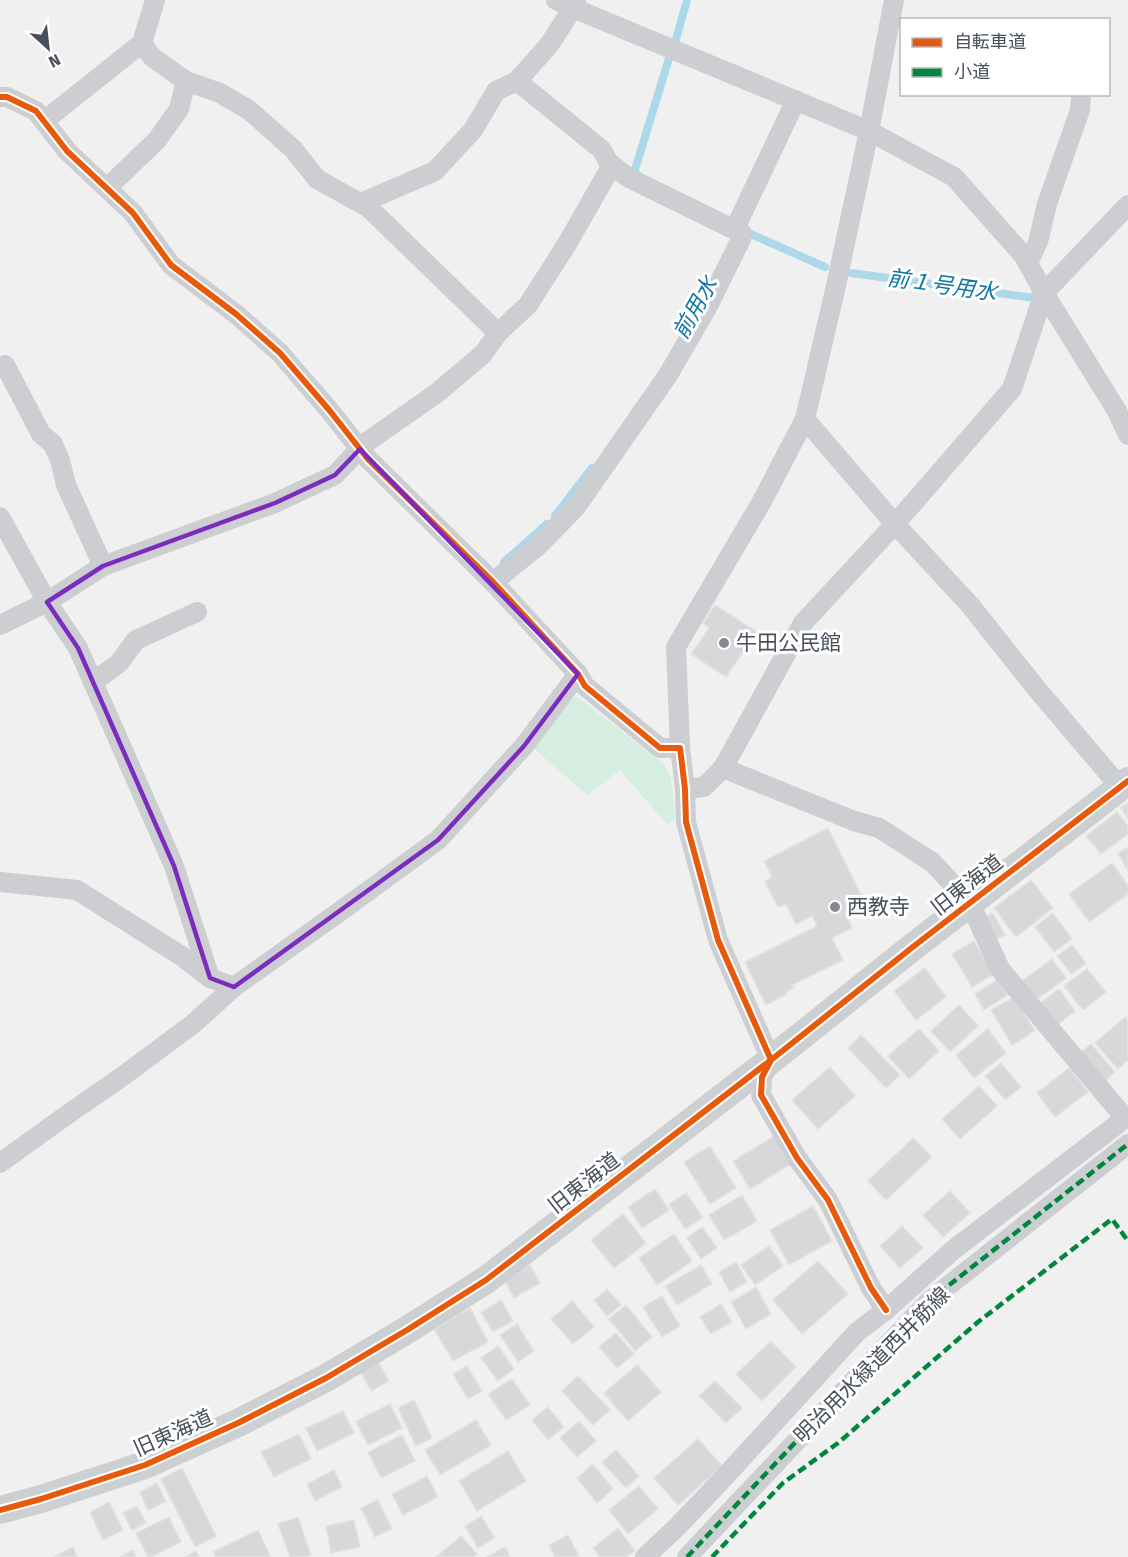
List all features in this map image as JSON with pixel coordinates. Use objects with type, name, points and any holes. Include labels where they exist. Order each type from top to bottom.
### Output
[{"type":"street","points":[[44,121],[142,43],[155,0]]},
{"type":"street","points":[[886,1310],[871,1288],[828,1200],[797,1158],[762,1095],[762,1077],[771,1060],[718,940],[686,822],[676,647],[761,503],[805,419],[869,131],[894,0]]},
{"type":"street","points":[[361,203],[435,171],[473,130],[496,91],[517,81],[549,45],[568,3],[869,131],[954,177],[1024,256],[1044,293],[1117,411],[1128,435]]},
{"type":"street","points":[[142,43],[152,57],[186,81],[220,93],[249,110],[293,149],[317,179],[369,208],[498,333]]},
{"type":"street","points":[[107,188],[157,140],[179,109],[186,81]]},
{"type":"street","points":[[517,81],[602,150],[609,163],[629,178],[737,227]]},
{"type":"street","points":[[1028,263],[1038,242],[1047,204],[1080,110],[1081,96]]},
{"type":"street","points":[[0,97],[7,97],[36,111],[67,151],[133,213],[171,265],[236,314],[280,353],[367,458],[493,582],[578,674],[585,686],[660,748],[680,748]]},
{"type":"street","points":[[493,582],[538,546],[576,507],[668,375],[708,306],[741,239],[737,227],[796,100]]},
{"type":"street","points":[[0,626],[47,602],[103,566],[274,503],[335,475],[364,444],[437,393],[483,354],[498,333],[528,305],[567,244],[612,165]]},
{"type":"street","points":[[685,789],[704,787],[723,768],[803,623],[895,524],[1012,389],[1044,293],[1128,205]]},
{"type":"street","points":[[5,365],[41,434],[53,444],[60,460],[66,485],[103,566]]},
{"type":"street","points":[[805,419],[895,524],[970,605],[1036,688],[1124,784]]},
{"type":"street","points":[[0,516],[47,602],[78,648],[174,866],[210,978]]},
{"type":"street","points":[[93,682],[119,663],[136,640],[197,612]]},
{"type":"street","points":[[0,1163],[123,1076],[193,1024],[234,987],[438,840],[524,746],[578,674]]},
{"type":"street","points":[[645,1557],[719,1483],[857,1332],[886,1310],[953,1250],[1126,1117],[1000,969],[970,903],[932,862],[879,828],[854,821],[723,768]]},
{"type":"street","name":"旧東海道","points":[[0,1510],[145,1465],[238,1423],[326,1378],[486,1280],[1124,784]]},
{"type":"street","points":[[0,882],[77,890],[183,957],[210,978],[234,987]]},
{"type":"street","name":"明治用水緑道西井筋線","points":[[687,1557],[929,1301],[1128,1144]]},
{"type":"highlighted area","points":[[360,449],[578,674],[524,746],[438,840],[234,987],[210,978],[174,866],[78,648],[47,602],[103,566],[275,503],[335,475]]},
{"type":"green space","points":[[577,697],[664,764],[671,778],[675,819],[667,824],[620,770],[587,795],[532,747],[565,701]]},
{"type":"building","name":"牛田公民館","points":[[715,605],[757,632],[726,677],[691,654],[709,628],[703,623]]},
{"type":"building","points":[[1128,803],[1128,819],[1121,808]]},
{"type":"building","points":[[1117,812],[1128,826],[1128,834],[1101,854],[1086,836]]},
{"type":"building","points":[[828,828],[862,897],[849,904],[851,909],[845,912],[852,928],[832,938],[843,960],[792,985],[794,988],[786,992],[787,994],[766,1005],[745,962],[817,926],[812,916],[796,924],[786,904],[778,907],[765,881],[772,877],[764,861]]},
{"type":"building","points":[[1128,847],[1128,871],[1118,853]]},
{"type":"building","points":[[1112,863],[1128,885],[1128,894],[1089,922],[1069,894]]},
{"type":"building","points":[[1031,880],[1053,908],[1016,937],[994,908]]},
{"type":"building","points":[[993,913],[1005,935],[995,940],[983,918]]},
{"type":"building","points":[[1053,913],[1072,939],[1054,952],[1035,927]]},
{"type":"building","points":[[974,941],[994,974],[972,987],[952,954]]},
{"type":"building","points":[[1072,945],[1086,963],[1072,974],[1057,956]]},
{"type":"building","points":[[1052,959],[1066,978],[1036,1000],[1022,981]]},
{"type":"building","points":[[925,968],[946,997],[916,1020],[894,991]]},
{"type":"building","points":[[1087,969],[1106,992],[1083,1010],[1064,986]]},
{"type":"building","points":[[998,979],[1008,995],[984,1010],[975,994]]},
{"type":"building","points":[[1059,989],[1075,1011],[1056,1026],[1039,1004]]},
{"type":"building","points":[[1014,997],[1035,1031],[1012,1045],[991,1010]]},
{"type":"building","points":[[959,1005],[978,1026],[950,1052],[931,1031]]},
{"type":"building","points":[[1125,1017],[1128,1021],[1128,1060],[1118,1069],[1095,1043]]},
{"type":"building","points":[[919,1029],[939,1051],[909,1079],[888,1056]]},
{"type":"building","points":[[988,1029],[1006,1053],[974,1078],[956,1055]]},
{"type":"building","points":[[861,1035],[900,1075],[886,1088],[848,1048]]},
{"type":"building","points":[[1091,1044],[1115,1072],[1105,1081],[1080,1053]]},
{"type":"building","points":[[1001,1063],[1021,1087],[1005,1100],[985,1076]]},
{"type":"building","points":[[830,1067],[855,1096],[818,1129],[792,1100]]},
{"type":"building","points":[[1069,1068],[1088,1092],[1055,1117],[1037,1093]]},
{"type":"building","points":[[979,1086],[997,1106],[960,1139],[942,1119]]},
{"type":"building","points":[[776,1135],[793,1163],[750,1189],[733,1161]]},
{"type":"building","points":[[913,1138],[932,1157],[886,1200],[868,1181]]},
{"type":"building","points":[[710,1146],[736,1188],[710,1204],[684,1162]]},
{"type":"building","points":[[655,1189],[669,1210],[642,1228],[628,1207]]},
{"type":"building","points":[[950,1191],[970,1213],[943,1237],[923,1215]]},
{"type":"building","points":[[686,1193],[703,1218],[685,1229],[669,1204]]},
{"type":"building","points":[[742,1195],[757,1221],[724,1240],[709,1215]]},
{"type":"building","points":[[813,1206],[832,1241],[789,1265],[770,1230]]},
{"type":"building","points":[[623,1214],[646,1243],[614,1268],[591,1240]]},
{"type":"building","points":[[902,1226],[923,1248],[900,1268],[880,1246]]},
{"type":"building","points":[[702,1227],[717,1248],[701,1259],[687,1238]]},
{"type":"building","points":[[674,1234],[692,1261],[657,1285],[639,1258]]},
{"type":"building","points":[[769,1246],[783,1266],[755,1285],[741,1265]]},
{"type":"building","points":[[818,1261],[848,1294],[802,1334],[773,1300]]},
{"type":"building","points":[[736,1262],[747,1282],[730,1292],[719,1272]]},
{"type":"building","points":[[530,1265],[540,1283],[514,1298],[504,1279]]},
{"type":"building","points":[[701,1265],[712,1284],[677,1305],[665,1286]]},
{"type":"building","points":[[756,1287],[771,1314],[746,1329],[731,1302]]},
{"type":"building","points":[[607,1289],[621,1305],[607,1316],[594,1300]]},
{"type":"building","points":[[662,1296],[680,1326],[662,1337],[643,1307]]},
{"type":"building","points":[[501,1300],[513,1321],[493,1332],[481,1312]]},
{"type":"building","points":[[572,1301],[594,1327],[573,1344],[551,1319]]},
{"type":"building","points":[[721,1304],[732,1322],[711,1334],[700,1317]]},
{"type":"building","points":[[626,1305],[652,1337],[635,1351],[609,1319]]},
{"type":"building","points":[[470,1308],[488,1342],[453,1361],[434,1329]]},
{"type":"building","points":[[517,1324],[534,1351],[518,1362],[500,1335]]},
{"type":"building","points":[[616,1333],[634,1354],[617,1368],[599,1347]]},
{"type":"building","points":[[771,1341],[796,1367],[762,1401],[736,1374]]},
{"type":"building","points":[[498,1346],[514,1369],[498,1381],[481,1358]]},
{"type":"building","points":[[378,1362],[389,1381],[371,1391],[360,1371]]},
{"type":"building","points":[[637,1365],[661,1392],[628,1421],[604,1393]]},
{"type":"building","points":[[467,1366],[482,1391],[468,1399],[453,1374]]},
{"type":"building","points":[[578,1376],[610,1410],[593,1425],[562,1391]]},
{"type":"building","points":[[512,1379],[530,1405],[506,1420],[488,1394]]},
{"type":"building","points":[[715,1381],[742,1408],[726,1423],[699,1396]]},
{"type":"building","points":[[414,1400],[432,1438],[416,1446],[398,1408]]},
{"type":"building","points":[[390,1404],[402,1428],[368,1445],[356,1421]]},
{"type":"building","points":[[548,1407],[564,1427],[548,1440],[532,1420]]},
{"type":"building","points":[[343,1411],[354,1433],[317,1451],[306,1428]]},
{"type":"building","points":[[476,1420],[491,1445],[440,1475],[425,1450]]},
{"type":"building","points":[[579,1421],[596,1441],[577,1457],[560,1438]]},
{"type":"building","points":[[299,1434],[311,1459],[274,1477],[261,1452]]},
{"type":"building","points":[[402,1435],[415,1461],[381,1478],[368,1452]]},
{"type":"building","points":[[698,1439],[722,1466],[678,1505],[654,1478]]},
{"type":"building","points":[[616,1450],[639,1476],[626,1488],[602,1462]]},
{"type":"building","points":[[508,1451],[526,1481],[477,1511],[459,1481]]},
{"type":"building","points":[[593,1464],[613,1489],[597,1503],[577,1478]]},
{"type":"building","points":[[182,1468],[216,1536],[195,1547],[161,1479]]},
{"type":"building","points":[[334,1470],[342,1487],[315,1501],[307,1484]]},
{"type":"building","points":[[427,1476],[438,1497],[403,1515],[392,1494]]},
{"type":"building","points":[[157,1483],[166,1502],[148,1510],[140,1492]]},
{"type":"building","points":[[639,1486],[658,1509],[628,1534],[609,1510]]},
{"type":"building","points":[[378,1500],[392,1529],[375,1537],[361,1508]]},
{"type":"building","points":[[109,1502],[123,1530],[103,1540],[90,1512]]},
{"type":"building","points":[[137,1506],[146,1523],[132,1530],[123,1513]]},
{"type":"building","points":[[481,1516],[495,1538],[478,1548],[465,1526]]},
{"type":"building","points":[[169,1517],[181,1542],[148,1557],[136,1533]]},
{"type":"building","points":[[298,1517],[311,1555],[290,1557],[278,1524]]},
{"type":"building","points":[[354,1520],[360,1547],[331,1553],[326,1526]]},
{"type":"building","points":[[618,1528],[635,1551],[626,1557],[600,1557],[593,1548]]},
{"type":"building","points":[[258,1530],[271,1557],[216,1557],[213,1552]]},
{"type":"building","points":[[568,1535],[579,1556],[555,1557],[549,1545]]},
{"type":"building","points":[[461,1536],[477,1554],[473,1557],[436,1557]]},
{"type":"building","points":[[73,1547],[77,1557],[54,1557]]},
{"type":"building","points":[[505,1547],[510,1557],[487,1557]]},
{"type":"building","points":[[133,1550],[136,1557],[120,1557]]},
{"type":"building","points":[[196,1551],[199,1557],[185,1557]]},
{"type":"waterway","name":"前用水","points":[[675,43],[687,0]]},
{"type":"waterway","name":"前用水","points":[[638,175],[634,173],[670,55]]},
{"type":"waterway","name":"前１号用水","points":[[744,231],[825,267]]},
{"type":"waterway","name":"前１号用水","points":[[851,273],[1034,298]]},
{"type":"waterway","name":"前用水","points":[[555,516],[592,468]]},
{"type":"waterway","name":"前用水","points":[[504,562],[547,524]]},
{"type":"marked path","points":[[687,1557],[929,1301],[1128,1144]]},
{"type":"marked path","points":[[712,1557],[783,1483],[838,1443],[978,1322],[1112,1219],[1128,1241]]},
{"type":"cycle path","points":[[0,97],[7,97],[36,111],[67,151],[133,213],[171,265],[236,314],[280,353],[367,458],[493,582],[578,674],[585,686],[660,748],[680,748],[686,822],[718,940],[771,1060],[762,1077],[761,1095],[797,1158],[828,1200],[871,1288],[886,1310]]},
{"type":"cycle path","points":[[0,1510],[145,1465],[238,1423],[326,1378],[486,1280],[1128,781]]},
{"type":"place","name":"牛田公民館","points":[[724,643]]},
{"type":"place","name":"西教寺","points":[[835,907]]}]
